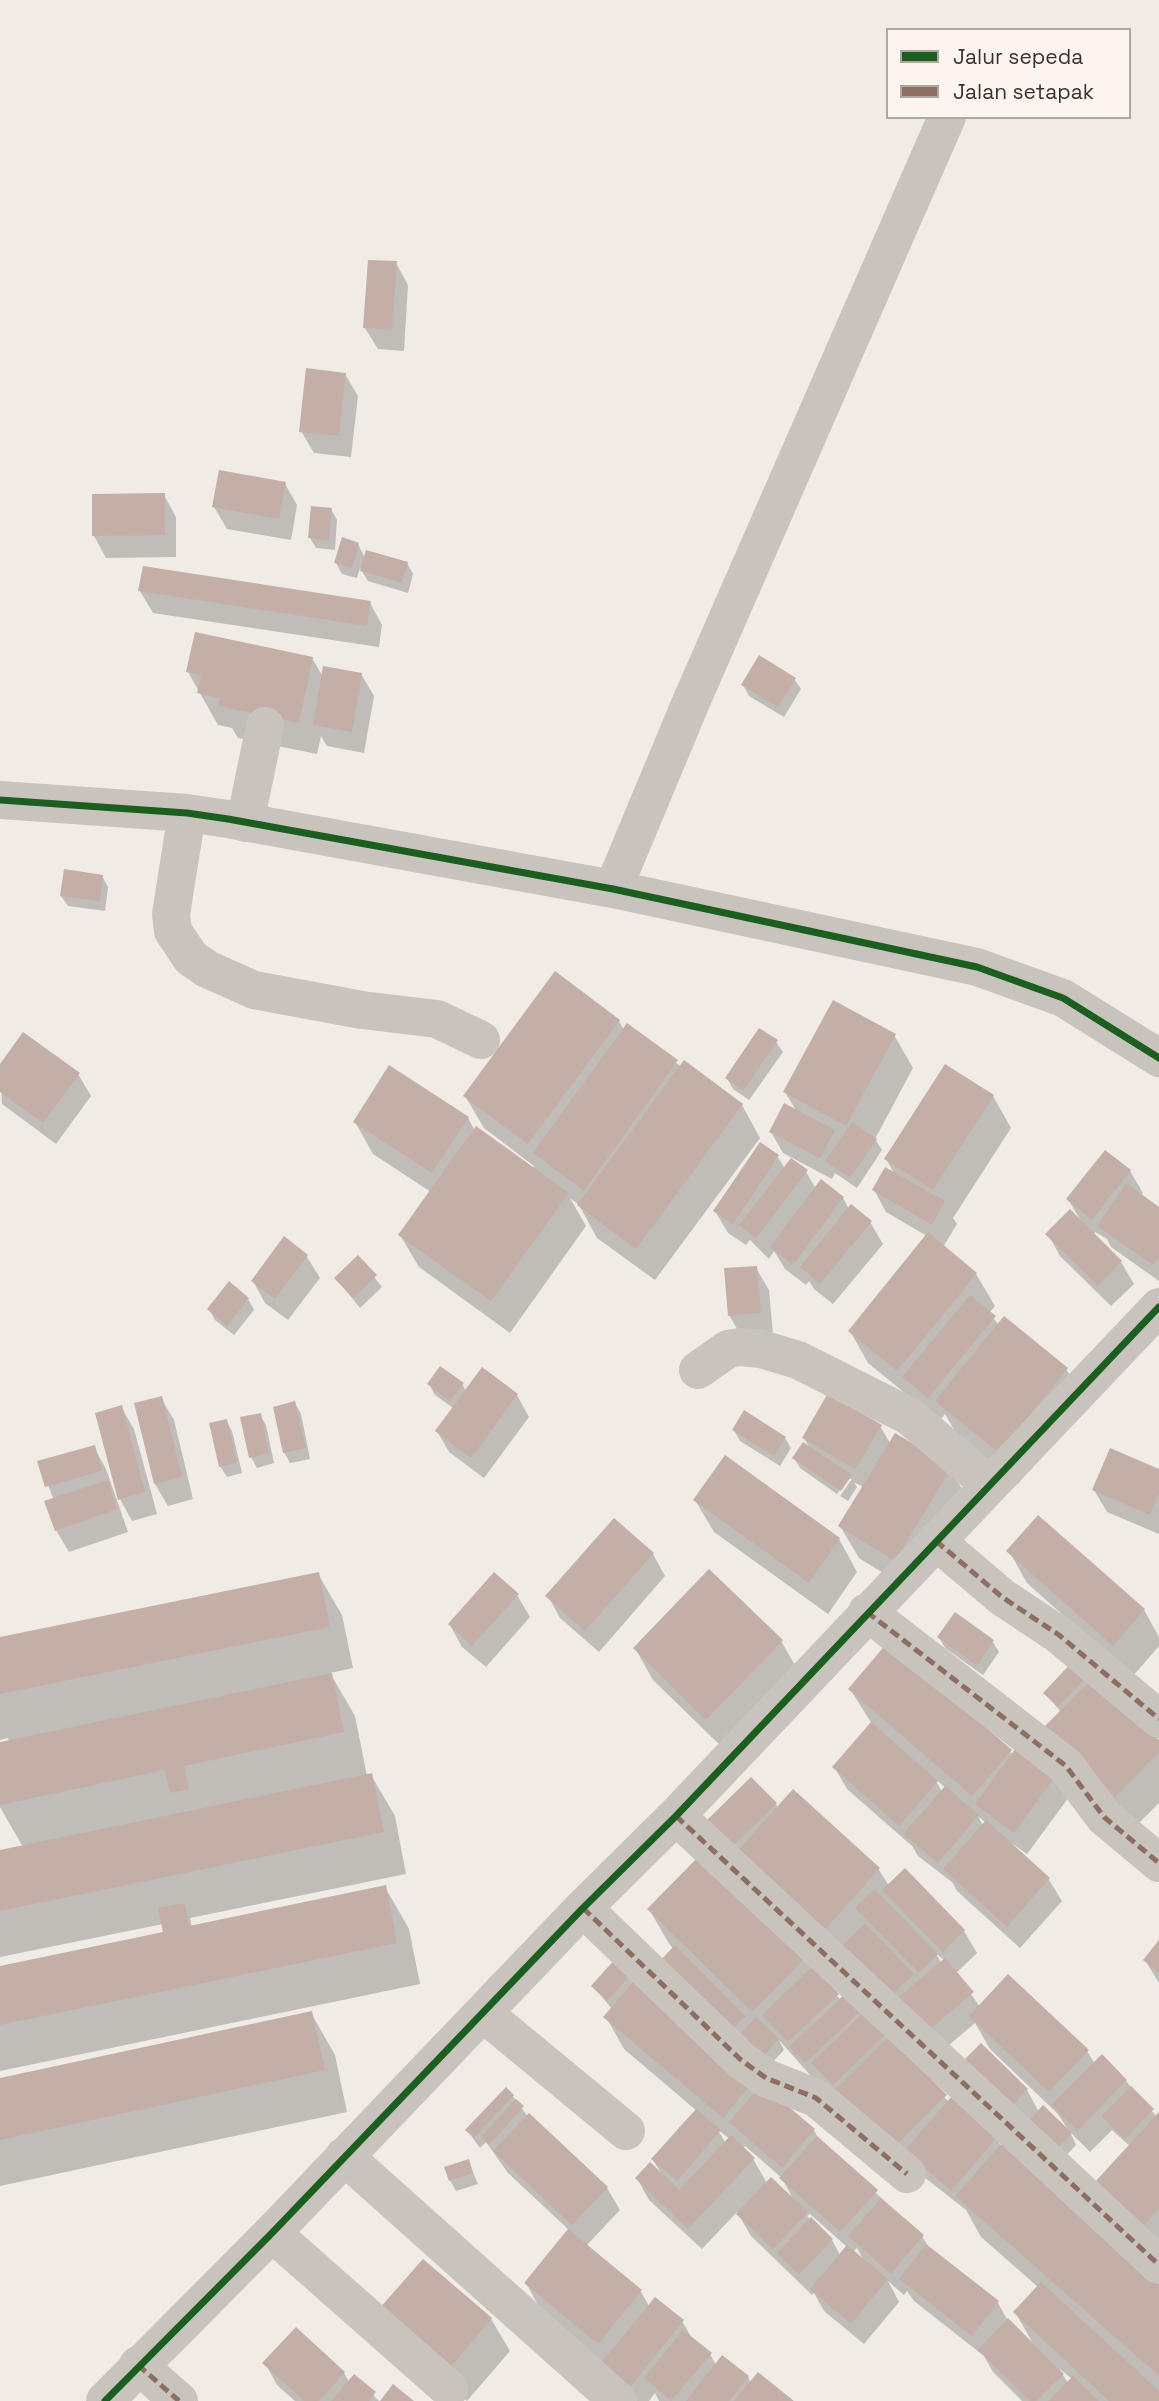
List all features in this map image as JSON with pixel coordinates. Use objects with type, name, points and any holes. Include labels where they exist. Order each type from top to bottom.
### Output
[{"type":"street","points":[[613,889],[691,702],[946,119]]},
{"type":"street","points":[[245,822],[265,726]]},
{"type":"street","points":[[0,800],[187,813],[245,822],[613,889],[977,967],[1063,998],[1159,1058]]},
{"type":"street","points":[[187,813],[171,914],[173,931],[191,958],[207,969],[254,990],[362,1010],[437,1019],[481,1040]]},
{"type":"street","points":[[105,2401],[272,2233],[583,1908],[676,1816],[989,1483],[1159,1307]]},
{"type":"street","points":[[698,1370],[728,1349],[740,1347],[761,1349],[797,1360],[909,1416],[989,1483]]},
{"type":"street","points":[[936,1541],[1002,1597],[1059,1635],[1159,1719]]},
{"type":"street","points":[[867,1612],[1066,1766],[1104,1817],[1159,1863]]},
{"type":"street","points":[[676,1816],[1159,2265]]},
{"type":"street","points":[[583,1908],[741,2060],[766,2078],[816,2098],[907,2174]]},
{"type":"street","points":[[483,2012],[626,2131]]},
{"type":"street","points":[[345,2156],[618,2401]]},
{"type":"street","points":[[272,2233],[449,2389]]},
{"type":"street","points":[[138,2365],[180,2401]]},
{"type":"building","points":[[368,260],[397,261],[392,330],[363,328]]},
{"type":"building","points":[[306,368],[346,373],[339,436],[299,432]]},
{"type":"building","points":[[219,470],[286,482],[279,519],[212,507]]},
{"type":"building","points":[[165,493],[165,535],[92,536],[92,494]]},
{"type":"building","points":[[311,506],[332,508],[329,540],[308,538]]},
{"type":"building","points":[[342,537],[359,543],[352,568],[334,563]]},
{"type":"building","points":[[366,550],[408,562],[402,583],[360,571]]},
{"type":"building","points":[[143,566],[371,601],[367,626],[138,591]]},
{"type":"building","points":[[195,632],[313,657],[299,723],[218,706],[220,698],[197,693],[201,675],[186,672]]},
{"type":"building","points":[[759,655],[796,678],[778,707],[741,685]]},
{"type":"building","points":[[323,666],[362,673],[352,732],[313,725]]},
{"type":"building","points":[[64,869],[103,875],[100,901],[60,896]]},
{"type":"building","points":[[555,971],[620,1020],[528,1144],[463,1096]]},
{"type":"building","points":[[833,1000],[896,1034],[846,1126],[783,1092]]},
{"type":"building","points":[[627,1023],[678,1060],[584,1191],[533,1153]]},
{"type":"building","points":[[759,1028],[778,1040],[743,1091],[725,1078]]},
{"type":"building","points":[[23,1032],[80,1073],[43,1123],[0,1092],[0,1064]]},
{"type":"building","points":[[684,1060],[743,1104],[636,1249],[577,1205]]},
{"type":"building","points":[[945,1064],[994,1095],[933,1190],[884,1159]]},
{"type":"building","points":[[389,1065],[469,1117],[432,1173],[353,1122]]},
{"type":"building","points":[[784,1103],[835,1130],[820,1158],[769,1132]]},
{"type":"building","points":[[852,1122],[877,1139],[850,1178],[825,1161]]},
{"type":"building","points":[[476,1126],[569,1193],[491,1301],[398,1235]]},
{"type":"building","points":[[760,1142],[779,1155],[733,1224],[713,1211]]},
{"type":"building","points":[[1105,1150],[1131,1170],[1092,1220],[1066,1199]]},
{"type":"building","points":[[791,1158],[808,1170],[756,1238],[739,1225]]},
{"type":"building","points":[[885,1167],[945,1201],[932,1225],[872,1190]]},
{"type":"building","points":[[821,1179],[844,1197],[793,1265],[770,1247]]},
{"type":"building","points":[[1126,1183],[1159,1207],[1159,1257],[1153,1265],[1097,1226]]},
{"type":"building","points":[[851,1204],[872,1221],[820,1284],[800,1267]]},
{"type":"building","points":[[1070,1209],[1122,1261],[1098,1286],[1045,1234]]},
{"type":"building","points":[[928,1232],[977,1273],[897,1371],[848,1331]]},
{"type":"building","points":[[284,1236],[308,1255],[275,1299],[251,1281]]},
{"type":"building","points":[[358,1255],[377,1275],[353,1298],[334,1278]]},
{"type":"building","points":[[757,1266],[761,1313],[728,1316],[724,1268]]},
{"type":"building","points":[[229,1281],[249,1298],[227,1326],[207,1309]]},
{"type":"building","points":[[970,1295],[996,1316],[928,1398],[902,1377]]},
{"type":"building","points":[[1004,1316],[1068,1368],[999,1453],[935,1401]]},
{"type":"building","points":[[440,1366],[464,1383],[450,1401],[427,1384]]},
{"type":"building","points":[[482,1367],[518,1394],[471,1458],[435,1431]]},
{"type":"building","points":[[828,1393],[882,1425],[855,1469],[802,1438]]},
{"type":"building","points":[[162,1396],[182,1477],[154,1484],[134,1403]]},
{"type":"building","points":[[295,1401],[306,1448],[283,1453],[273,1407]]},
{"type":"building","points":[[122,1405],[145,1492],[118,1500],[95,1413]]},
{"type":"building","points":[[744,1410],[786,1437],[774,1456],[732,1430]]},
{"type":"building","points":[[261,1413],[269,1453],[249,1458],[240,1417]]},
{"type":"building","points":[[227,1419],[237,1463],[219,1467],[209,1423]]},
{"type":"building","points":[[895,1433],[952,1467],[895,1561],[838,1526]]},
{"type":"building","points":[[803,1442],[852,1475],[841,1491],[792,1458]]},
{"type":"building","points":[[95,1445],[102,1471],[45,1487],[37,1461]]},
{"type":"building","points":[[1110,1448],[1159,1469],[1159,1493],[1150,1515],[1092,1490]]},
{"type":"building","points":[[725,1455],[840,1538],[809,1583],[693,1500]]},
{"type":"building","points":[[108,1480],[117,1509],[55,1531],[44,1501]]},
{"type":"building","points":[[1038,1515],[1145,1609],[1113,1646],[1006,1551]]},
{"type":"building","points":[[614,1518],[654,1553],[585,1631],[545,1596]]},
{"type":"building","points":[[709,1569],[783,1640],[706,1720],[633,1648]]},
{"type":"building","points":[[319,1572],[330,1627],[0,1694],[0,1637]]},
{"type":"building","points":[[494,1572],[519,1594],[472,1646],[448,1624]]},
{"type":"building","points":[[955,1612],[994,1640],[977,1666],[937,1637]]},
{"type":"building","points":[[888,1642],[1012,1750],[972,1796],[848,1689]]},
{"type":"building","points":[[1076,1658],[1091,1672],[1058,1707],[1043,1693]]},
{"type":"building","points":[[332,1673],[344,1732],[184,1766],[189,1789],[170,1793],[165,1770],[0,1805],[0,1742]]},
{"type":"building","points":[[1095,1676],[1159,1740],[1159,1752],[1115,1797],[1044,1727]]},
{"type":"building","points":[[871,1722],[938,1781],[899,1826],[832,1767]]},
{"type":"building","points":[[1021,1741],[1060,1770],[1014,1833],[975,1804]]},
{"type":"building","points":[[372,1773],[384,1832],[0,1911],[0,1850]]},
{"type":"building","points":[[751,1777],[777,1803],[732,1847],[706,1821]]},
{"type":"building","points":[[945,1786],[979,1815],[938,1863],[903,1834]]},
{"type":"building","points":[[793,1789],[880,1868],[823,1932],[736,1853]]},
{"type":"building","points":[[986,1820],[1050,1878],[1007,1927],[943,1869]]},
{"type":"building","points":[[705,1850],[810,1953],[752,2012],[647,1909]]},
{"type":"building","points":[[905,1868],[965,1930],[943,1952],[882,1890]]},
{"type":"building","points":[[386,1885],[397,1943],[0,2025],[0,1966],[163,1932],[158,1908],[185,1903],[189,1926]]},
{"type":"building","points":[[874,1889],[938,1954],[919,1973],[855,1908]]},
{"type":"building","points":[[865,1923],[914,1974],[889,1998],[840,1948]]},
{"type":"building","points":[[1159,1940],[1159,1973],[1143,1960]]},
{"type":"building","points":[[675,1945],[746,2016],[728,2034],[657,1964]]},
{"type":"building","points":[[617,1957],[633,1972],[607,2001],[591,1986]]},
{"type":"building","points":[[945,1958],[974,1992],[922,2036],[893,2002]]},
{"type":"building","points":[[813,1966],[839,1994],[788,2042],[762,2015]]},
{"type":"building","points":[[1008,1974],[1089,2050],[1049,2092],[969,2016]]},
{"type":"building","points":[[634,1981],[753,2082],[723,2118],[603,2017]]},
{"type":"building","points":[[847,1992],[863,2009],[805,2063],[789,2047]]},
{"type":"building","points":[[866,2010],[888,2032],[833,2085],[811,2063]]},
{"type":"building","points":[[312,2011],[325,2070],[0,2140],[0,2078]]},
{"type":"building","points":[[756,2017],[779,2039],[759,2061],[735,2039]]},
{"type":"building","points":[[889,2036],[947,2095],[893,2148],[836,2089]]},
{"type":"building","points":[[981,2043],[1028,2089],[1006,2112],[959,2065]]},
{"type":"building","points":[[1102,2054],[1127,2080],[1077,2131],[1051,2105]]},
{"type":"building","points":[[762,2084],[815,2129],[782,2168],[729,2122]]},
{"type":"building","points":[[1131,2086],[1154,2109],[1125,2139],[1101,2116]]},
{"type":"building","points":[[506,2087],[514,2095],[474,2138],[465,2130]]},
{"type":"building","points":[[951,2097],[998,2136],[951,2191],[904,2151]]},
{"type":"building","points":[[516,2099],[524,2106],[489,2145],[481,2137]]},
{"type":"building","points":[[1043,2105],[1072,2133],[1052,2154],[1024,2126]]},
{"type":"building","points":[[696,2109],[721,2130],[677,2181],[651,2159]]},
{"type":"building","points":[[1159,2112],[1159,2209],[1143,2226],[1095,2182]]},
{"type":"building","points":[[529,2113],[608,2187],[572,2225],[493,2151]]},
{"type":"building","points":[[731,2135],[755,2158],[688,2229],[635,2178],[650,2162],[679,2190]]},
{"type":"building","points":[[817,2136],[878,2190],[840,2232],[779,2178]]},
{"type":"building","points":[[1004,2141],[1159,2279],[1159,2376],[955,2196]]},
{"type":"building","points":[[469,2159],[473,2173],[449,2181],[444,2167]]},
{"type":"building","points":[[771,2177],[808,2212],[773,2249],[736,2214]]},
{"type":"building","points":[[881,2198],[924,2235],[891,2274],[848,2236]]},
{"type":"building","points":[[811,2217],[833,2239],[799,2275],[777,2253]]},
{"type":"building","points":[[568,2229],[642,2290],[598,2344],[524,2283]]},
{"type":"building","points":[[926,2244],[999,2301],[972,2336],[899,2279]]},
{"type":"building","points":[[847,2245],[888,2279],[851,2324],[810,2289]]},
{"type":"building","points":[[423,2259],[492,2318],[448,2370],[378,2310]]},
{"type":"building","points":[[1041,2282],[1159,2391],[1159,2401],[1109,2401],[1013,2312]]},
{"type":"building","points":[[655,2297],[684,2320],[630,2387],[601,2363]]},
{"type":"building","points":[[1008,2318],[1064,2374],[1037,2401],[1030,2401],[978,2350]]},
{"type":"building","points":[[296,2327],[345,2372],[319,2401],[304,2401],[262,2363]]},
{"type":"building","points":[[683,2330],[712,2353],[671,2401],[644,2378]]},
{"type":"building","points":[[722,2355],[749,2376],[729,2401],[686,2401]]},
{"type":"building","points":[[758,2372],[794,2401],[734,2401]]},
{"type":"building","points":[[354,2374],[376,2392],[369,2401],[331,2401]]},
{"type":"building","points":[[1073,2376],[1099,2401],[1048,2401]]},
{"type":"building","points":[[393,2384],[414,2401],[380,2401]]},
{"type":"marked path","points":[[936,1541],[1002,1597],[1059,1635],[1159,1719]]},
{"type":"marked path","points":[[867,1612],[1066,1766],[1104,1817],[1159,1863]]},
{"type":"marked path","points":[[676,1816],[1159,2265]]},
{"type":"marked path","points":[[583,1908],[741,2060],[766,2078],[816,2098],[907,2174]]},
{"type":"marked path","points":[[138,2365],[179,2401]]},
{"type":"cycle path","points":[[0,800],[187,813],[228,819],[613,889],[977,967],[1063,998],[1159,1058]]},
{"type":"cycle path","points":[[105,2401],[272,2233],[583,1908],[676,1816],[1159,1307]]}]
